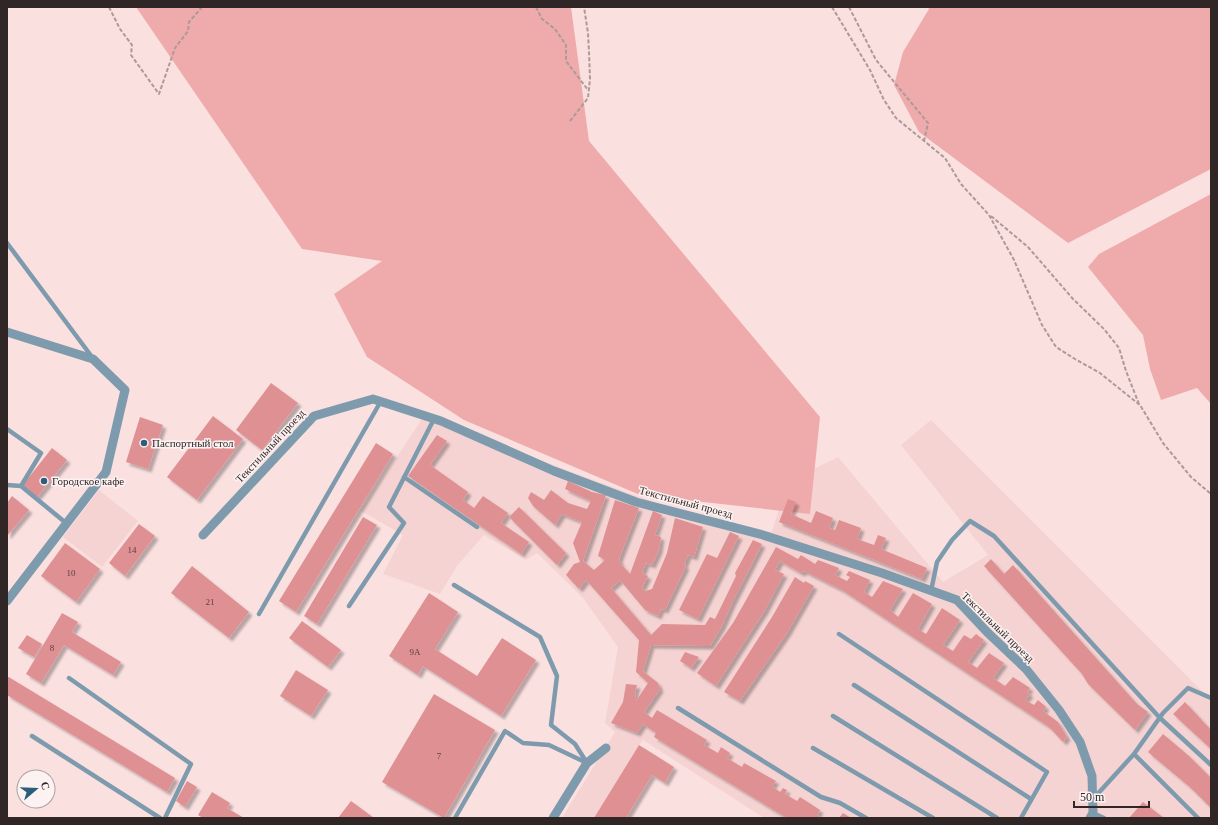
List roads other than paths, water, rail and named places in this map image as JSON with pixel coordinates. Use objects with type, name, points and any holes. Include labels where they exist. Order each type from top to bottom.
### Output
[{"type":"street","points":[[7,332],[93,359],[125,390],[106,472],[7,601]]},
{"type":"street","name":"Текстильный проезд","points":[[203,535],[314,416],[373,398],[434,419],[554,471],[636,502],[763,535],[882,573],[957,600],[987,632],[1026,669],[1059,710],[1080,742],[1092,776],[1091,816]]},
{"type":"street","points":[[553,818],[587,763],[606,748]]},
{"type":"lane","points":[[7,243],[93,359]]},
{"type":"lane","points":[[259,614],[381,401]]},
{"type":"lane","points":[[349,606],[404,523],[389,507],[434,419]]},
{"type":"lane","points":[[7,429],[41,453],[20,486]]},
{"type":"lane","points":[[404,477],[477,527]]},
{"type":"lane","points":[[7,485],[20,486],[66,523]]},
{"type":"lane","points":[[931,591],[937,562],[952,540],[970,521],[994,536],[1160,718],[1211,765]]},
{"type":"lane","points":[[454,585],[540,637],[557,676],[552,726],[575,744],[587,763]]},
{"type":"lane","points":[[839,634],[1047,772],[1021,818]]},
{"type":"lane","points":[[69,678],[191,764],[165,818]]},
{"type":"lane","points":[[854,685],[1031,800]]},
{"type":"lane","points":[[1092,800],[1134,754],[1160,718],[1188,688],[1211,698]]},
{"type":"lane","points":[[678,708],[821,798],[840,802],[866,818]]},
{"type":"lane","points":[[833,716],[997,818]]},
{"type":"lane","points":[[455,818],[505,731],[524,743],[549,745],[587,763]]},
{"type":"lane","points":[[32,736],[160,818]]},
{"type":"lane","points":[[813,748],[933,818]]},
{"type":"lane","points":[[1134,754],[1198,818]]},
{"type":"lane","points":[[1091,816],[1104,818]]},
{"type":"place","name":"Паспортный стол","points":[[144,443]]},
{"type":"place","name":"Городское кафе","points":[[44,481]]}]
